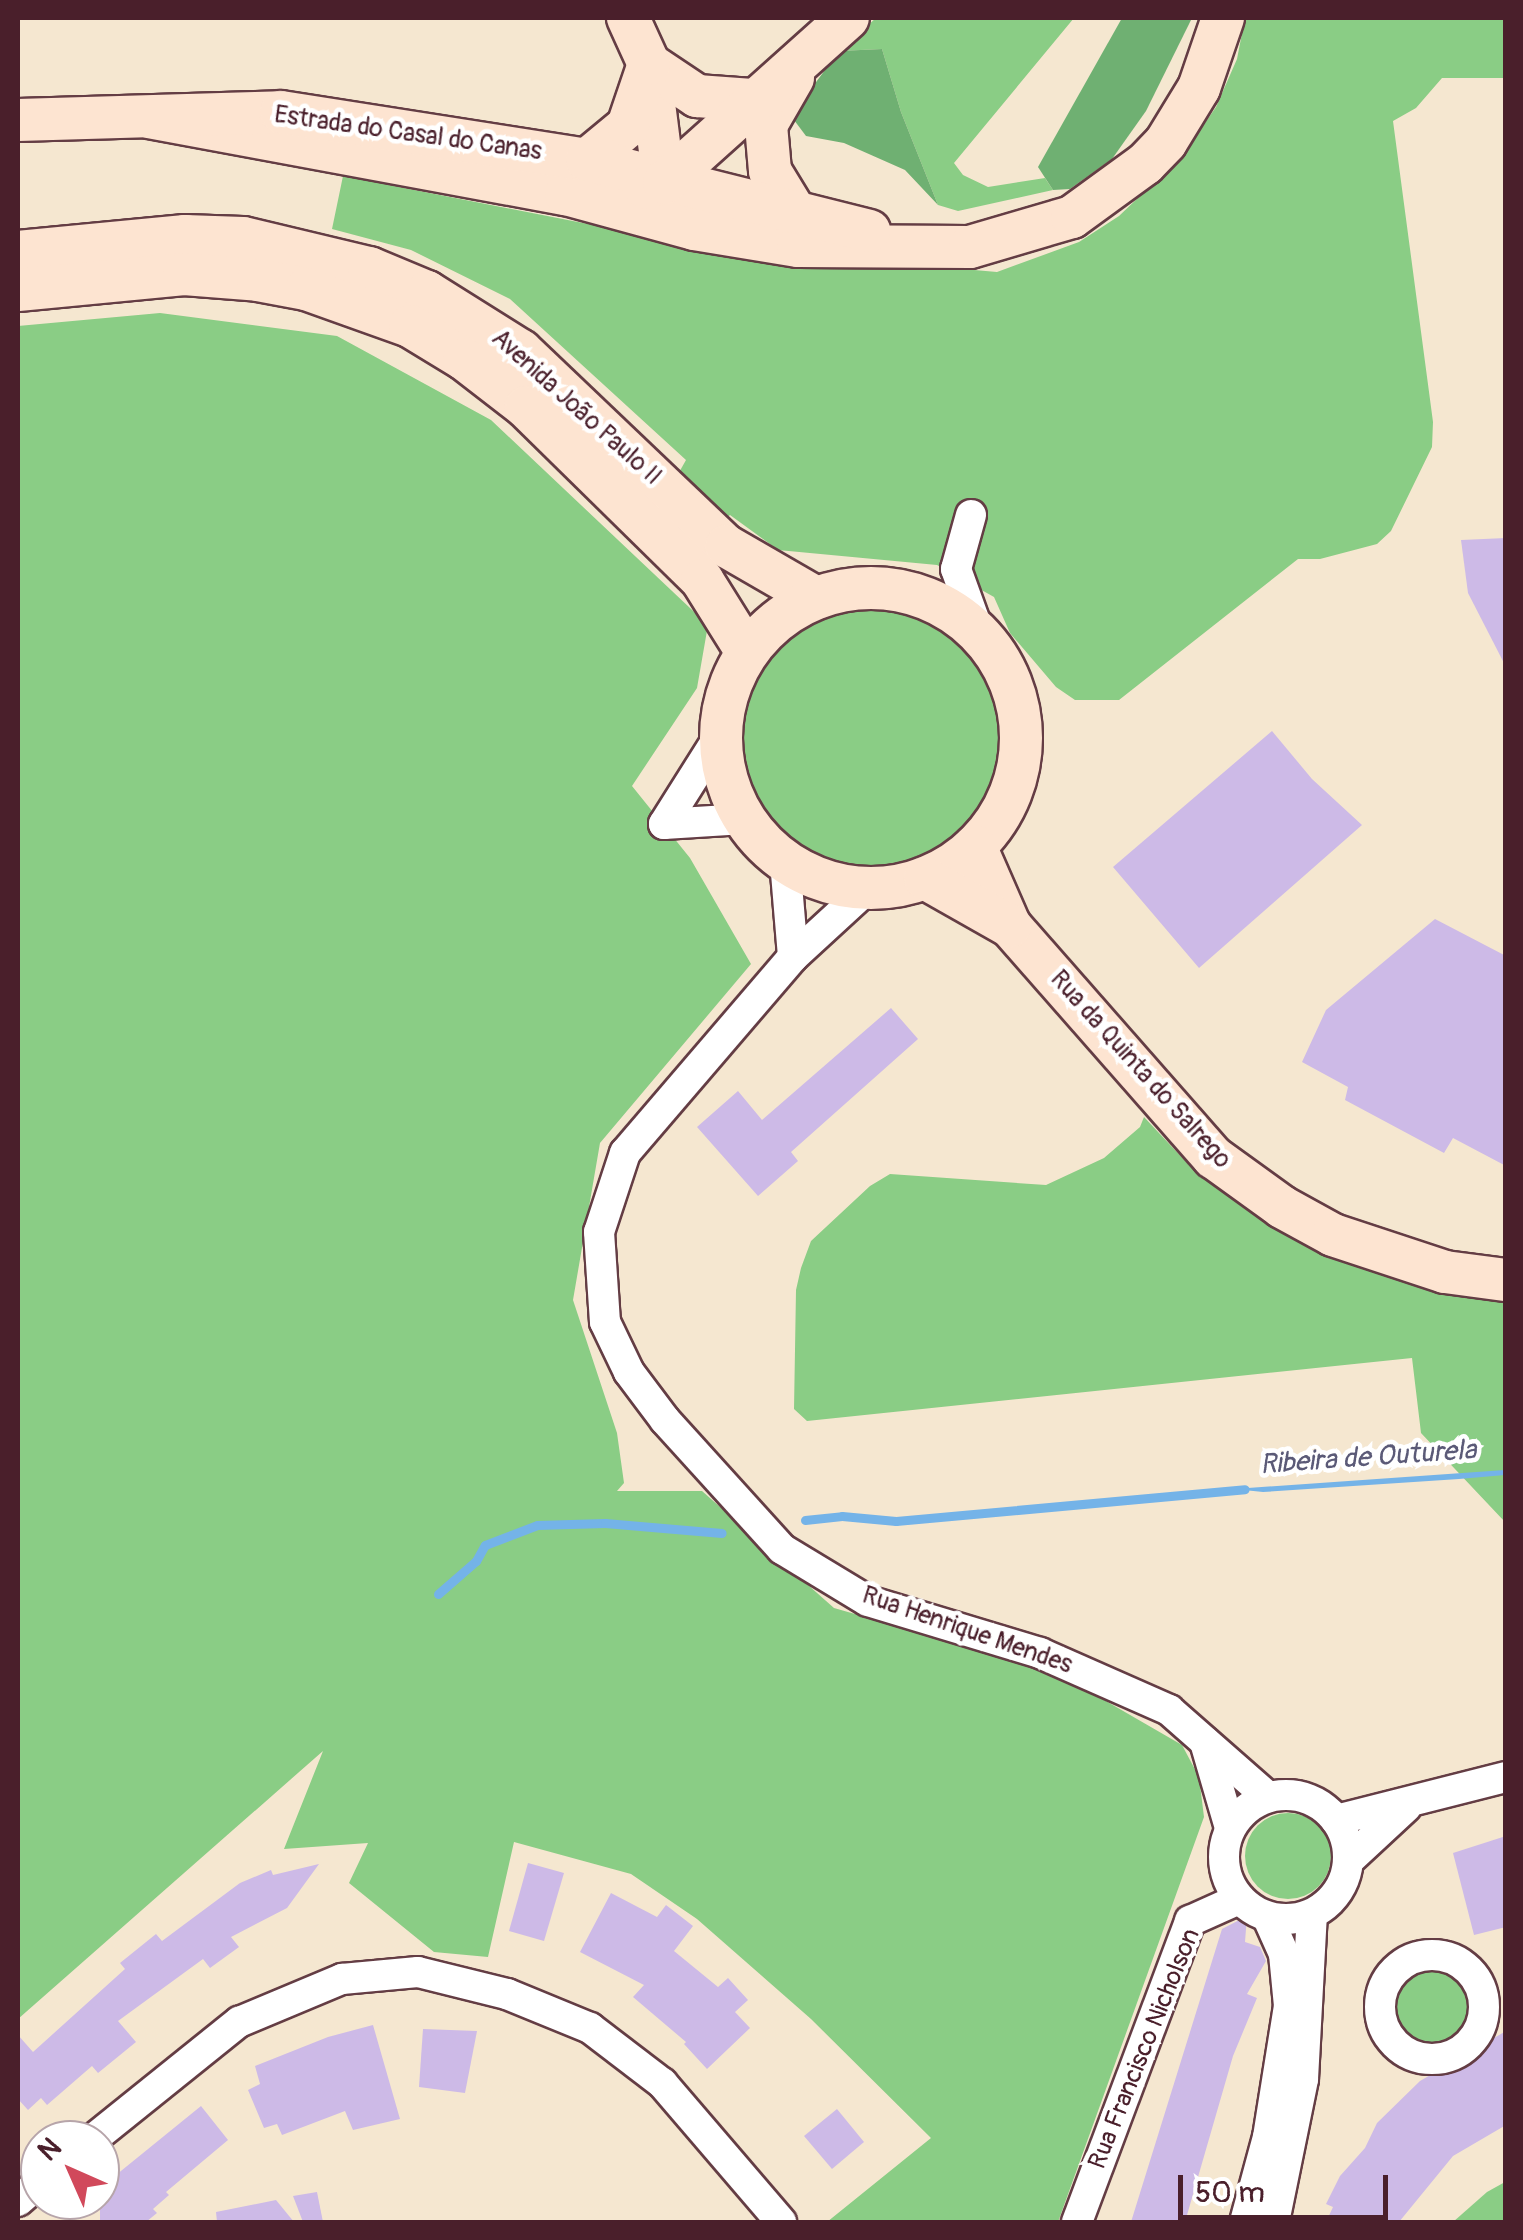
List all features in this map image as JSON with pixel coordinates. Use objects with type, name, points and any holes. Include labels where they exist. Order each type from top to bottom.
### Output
[{"type":"street","points":[[628,18],[649,64],[664,182],[694,229]]},
{"type":"street","points":[[664,182],[848,18]]},
{"type":"street","name":"Estrada do Casal do Canas","points":[[577,177],[694,229],[798,246],[940,249],[991,244],[1048,228],[1099,201],[1146,164],[1166,142],[1199,88],[1223,18]]},
{"type":"street","points":[[795,212],[770,171],[766,125],[806,56]]},
{"type":"street","points":[[649,64],[698,96],[752,100]]},
{"type":"street","points":[[577,177],[628,126],[649,64]]},
{"type":"street","name":"Estrada do Casal do Canas","points":[[18,120],[281,112],[577,177],[664,182],[940,249]]},
{"type":"street","name":"Avenida João Paulo II","points":[[18,252],[185,236],[243,238],[369,268],[427,292],[521,351],[726,546],[816,598]]},
{"type":"street","name":"Avenida João Paulo II","points":[[18,290],[184,274],[258,280],[306,289],[410,326],[464,359],[526,407],[702,580],[748,652]]},
{"type":"street","points":[[971,515],[956,569],[979,633],[1011,683],[1021,740],[1008,798],[975,846],[925,878],[868,888],[838,885],[785,862],[744,819],[723,764],[720,735],[733,678],[748,652],[778,620],[816,598],[845,590],[903,591],[957,614],[979,633]]},
{"type":"street","points":[[720,735],[664,824],[744,819]]},
{"type":"street","name":"Rua da Quinta do Salrego","points":[[975,846],[1010,926],[1213,1157],[1247,1183],[1353,1244],[1445,1272],[1506,1280]]},
{"type":"street","points":[[785,862],[793,957]]},
{"type":"street","name":"Rua da Quinta do Salrego","points":[[925,878],[1010,926]]},
{"type":"street","name":"Rua Henrique Mendes","points":[[868,888],[793,957],[626,1153],[599,1232],[605,1322],[629,1372],[726,1492],[782,1549],[868,1601],[1040,1653],[1168,1710],[1268,1797]]},
{"type":"street","points":[[1206,1742],[1230,1828]]},
{"type":"street","points":[[1336,1820],[1506,1777]]},
{"type":"street","points":[[1300,1796],[1321,1805],[1336,1820],[1346,1838],[1348,1860],[1336,1895],[1312,1914],[1290,1920],[1268,1918],[1239,1899],[1224,1870],[1224,1848],[1230,1828],[1248,1807],[1268,1797],[1300,1796]]},
{"type":"street","points":[[1348,1860],[1408,1804]]},
{"type":"street","name":"Rua Francisco Nicholson","points":[[1077,2222],[1190,1921],[1239,1899]]},
{"type":"street","points":[[1274,2222],[1303,2079],[1312,1914]]},
{"type":"street","points":[[1245,2222],[1268,2137],[1289,2006],[1284,1954],[1268,1918]]},
{"type":"street","points":[[117,2120],[239,2022],[342,1978],[418,1972],[507,1994],[590,2028],[662,2082],[773,2220]]},
{"type":"green space","points":[[876,18],[1074,18],[954,163],[963,175],[988,187],[1045,178],[1053,190],[958,211],[938,205],[901,112],[882,49],[839,51]]},
{"type":"green space","points":[[1122,18],[1192,18],[1146,111],[1112,159],[1070,189],[1053,190],[1038,167]]},
{"type":"green space","points":[[1245,18],[1505,18],[1505,78],[1442,78],[1416,108],[1393,121],[1433,422],[1432,447],[1391,531],[1377,544],[1320,559],[1298,559],[1119,700],[1075,700],[1056,687],[1010,633],[994,597],[937,565],[778,550],[730,515],[722,522],[677,476],[686,460],[510,299],[411,250],[332,229],[343,176],[700,246],[997,272],[1079,242],[1119,216],[1183,155],[1216,107],[1237,59]]},
{"type":"green space","points":[[882,49],[901,112],[938,205],[905,170],[844,143],[806,136],[791,116],[839,51]]},
{"type":"green space","points":[[160,313],[337,336],[491,420],[708,625],[697,688],[632,786],[690,858],[751,964],[600,1143],[573,1300],[617,1433],[624,1483],[617,1491],[702,1491],[834,1608],[1054,1671],[1182,1745],[1199,1777],[1204,1817],[1058,2222],[827,2222],[931,2138],[811,2019],[697,1919],[631,1874],[514,1842],[488,1957],[434,1952],[349,1883],[368,1843],[284,1849],[323,1751],[18,2019],[18,326]]},
{"type":"green space","points":[[871,603],[923,613],[966,643],[996,686],[1006,738],[996,790],[966,833],[923,863],[871,873],[819,863],[776,833],[746,790],[736,738],[746,686],[776,643],[819,613]]},
{"type":"green space","points":[[1144,1117],[1189,1165],[1347,1260],[1469,1298],[1505,1300],[1505,1522],[1421,1433],[1412,1358],[807,1421],[794,1409],[796,1290],[801,1268],[811,1241],[870,1186],[890,1174],[1046,1185],[1104,1158],[1140,1127]]},
{"type":"green space","points":[[1288,1813],[1318,1826],[1331,1856],[1318,1886],[1288,1899],[1258,1886],[1245,1856],[1258,1826]]},
{"type":"green space","points":[[1423,1969],[1439,1969],[1464,1986],[1470,2008],[1464,2030],[1453,2041],[1439,2047],[1423,2047],[1398,2030],[1392,2016],[1392,2000],[1409,1975]]},
{"type":"green space","points":[[1505,2182],[1505,2222],[1453,2222],[1487,2192]]},
{"type":"water","points":[[1505,1470],[1505,1475],[1459,1479],[1263,1492],[1234,1489]]},
{"type":"building","points":[[1506,538],[1506,667],[1468,593],[1461,540]]},
{"type":"building","points":[[1272,731],[1312,779],[1362,825],[1199,968],[1113,867]]},
{"type":"building","points":[[1435,919],[1506,956],[1506,1166],[1453,1138],[1444,1153],[1345,1100],[1348,1087],[1302,1062],[1326,1010]]},
{"type":"building","points":[[891,1008],[918,1039],[791,1152],[798,1161],[758,1196],[697,1127],[738,1091],[762,1120]]},
{"type":"building","points":[[1506,1836],[1506,1927],[1474,1935],[1453,1853]]},
{"type":"building","points":[[528,1863],[564,1873],[544,1941],[509,1931]]},
{"type":"building","points":[[319,1864],[287,1908],[231,1937],[239,1947],[210,1968],[203,1959],[118,2021],[136,2042],[98,2073],[92,2066],[47,2105],[41,2098],[28,2110],[18,2099],[18,2035],[33,2052],[125,1969],[120,1963],[156,1934],[162,1941],[240,1883],[271,1870],[273,1875]]},
{"type":"building","points":[[611,1893],[657,1917],[666,1905],[693,1926],[674,1951],[718,1987],[728,1978],[748,2000],[735,2012],[750,2028],[707,2069],[686,2042],[633,1997],[644,1985],[580,1952]]},
{"type":"building","points":[[1247,1916],[1245,1942],[1260,1947],[1266,1961],[1247,1994],[1257,1998],[1233,2056],[1185,2222],[1131,2222],[1222,1929]]},
{"type":"building","points":[[373,2025],[400,2119],[353,2130],[345,2111],[282,2135],[277,2124],[264,2128],[248,2090],[260,2084],[255,2066],[328,2037]]},
{"type":"building","points":[[423,2029],[477,2031],[465,2093],[419,2087]]},
{"type":"building","points":[[1506,2031],[1506,2125],[1453,2156],[1399,2222],[1326,2222],[1333,2207],[1326,2204],[1340,2176],[1365,2148],[1377,2123],[1420,2081]]},
{"type":"building","points":[[201,2106],[228,2140],[166,2192],[169,2195],[153,2209],[157,2213],[146,2222],[100,2222],[120,2220],[120,2172]]},
{"type":"building","points":[[837,2109],[864,2142],[832,2169],[804,2136]]},
{"type":"building","points":[[317,2192],[323,2222],[303,2222],[293,2196]]},
{"type":"building","points":[[276,2200],[294,2222],[217,2222],[216,2212]]},
{"type":"waterway","points":[[805,1520],[842,1516],[896,1521],[1245,1489]]},
{"type":"waterway","points":[[438,1594],[476,1561],[485,1545],[537,1525],[605,1523],[722,1533]]},
{"type":"water label","name":"Ribeira de Outurela","points":[[1368,1458]]}]
